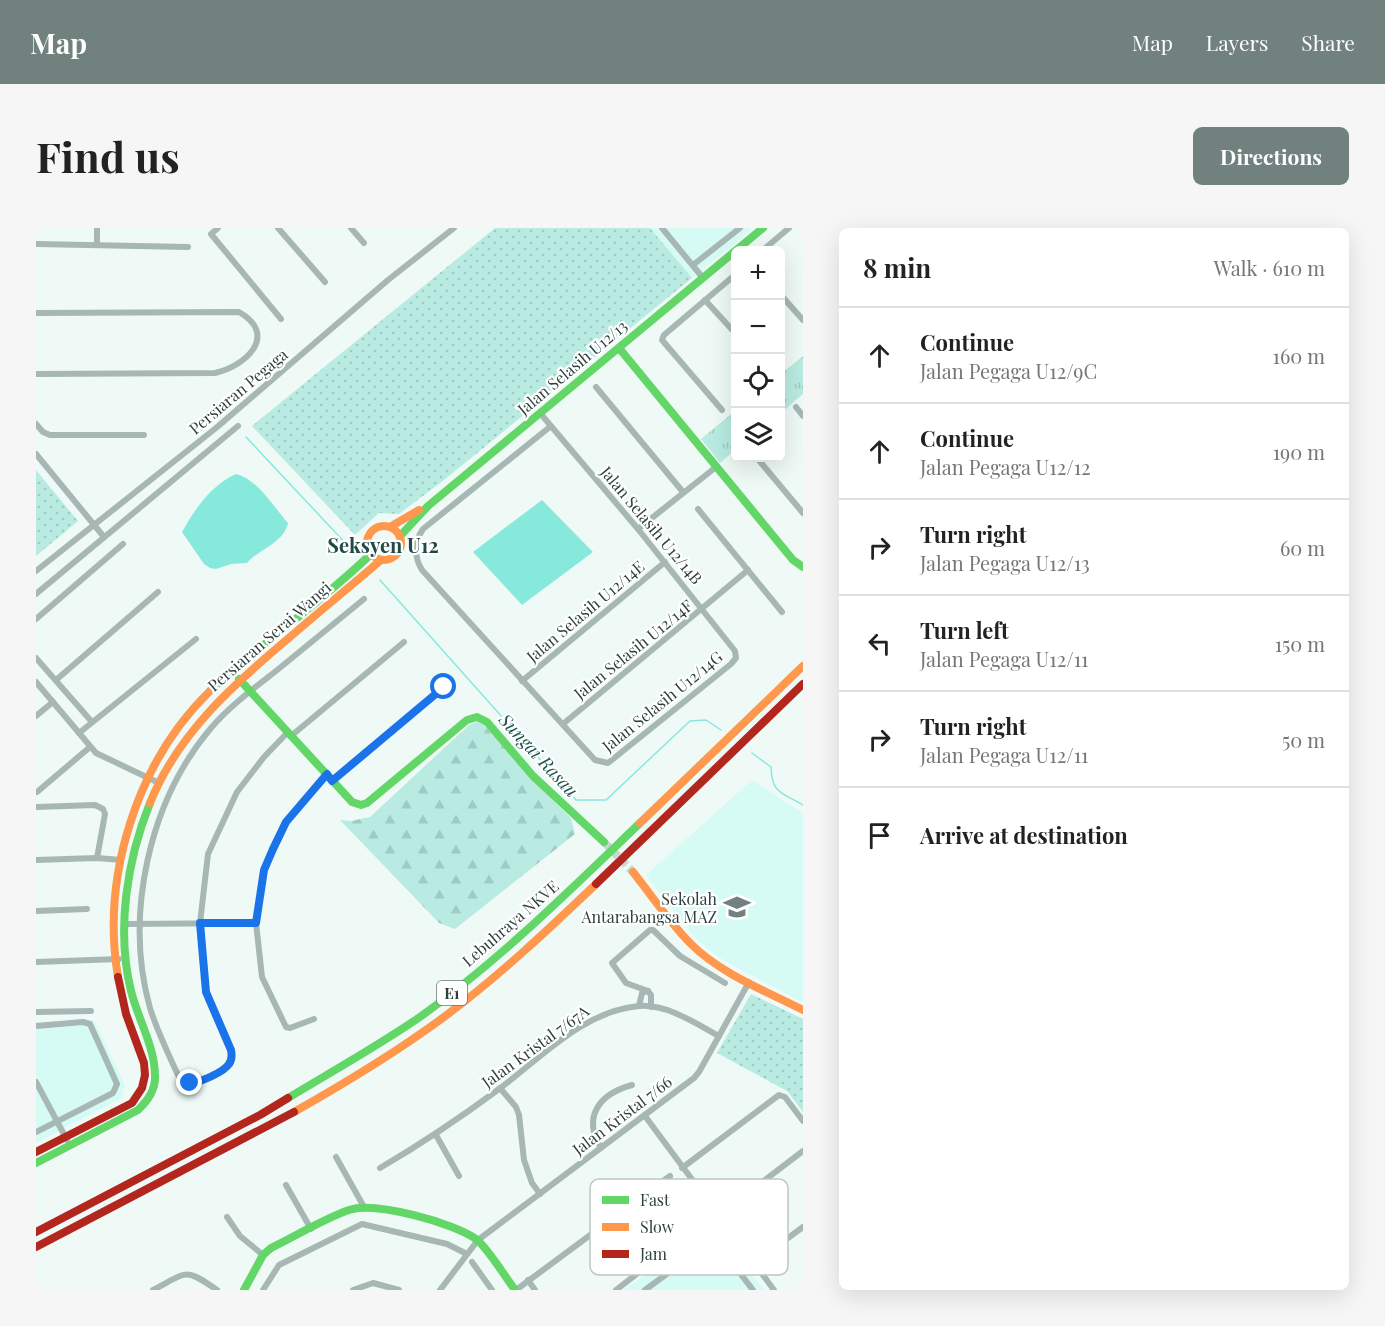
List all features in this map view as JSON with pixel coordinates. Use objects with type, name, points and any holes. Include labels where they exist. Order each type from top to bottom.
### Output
[{"type":"main road","name":"Jalan Selasih U12/13","points":[[745,246],[763,228]]},
{"type":"main road","name":"Jalan Selasih U12/13","points":[[400,536],[428,506],[731,257]]},
{"type":"main road","points":[[620,348],[793,561],[803,567]]},
{"type":"main road","name":"Jalan Selasih U12/13","points":[[390,527],[428,506]]},
{"type":"main road","points":[[379,527],[390,527],[400,536],[401,547],[396,556],[381,560],[370,555],[366,544],[369,533],[379,527]]},
{"type":"main road","name":"Persiaran Serai Wangi","points":[[36,1163],[67,1141],[132,1102],[140,1095],[144,1085],[143,1061],[130,1030],[121,995],[115,960],[114,922],[121,860],[147,779],[187,717],[207,694],[271,638],[352,573],[370,555]]},
{"type":"main road","name":"Persiaran Serai Wangi","points":[[36,1152],[138,1110],[148,1099],[154,1086],[155,1070],[132,993],[125,924],[135,847],[159,783],[196,724],[239,679],[381,560]]},
{"type":"main road","name":"Lebuhraya NKVE","points":[[36,1232],[260,1115],[415,1020],[449,995],[547,912],[803,666]]},
{"type":"main road","points":[[239,679],[352,802],[361,805],[367,803],[467,720],[477,717],[487,722],[534,776],[604,842]]},
{"type":"main road","name":"Lebuhraya NKVE","points":[[36,1247],[262,1130],[327,1093],[423,1032],[468,998],[556,923],[803,684]]},
{"type":"main road","points":[[633,872],[691,944],[718,965],[803,1010]]},
{"type":"main road","points":[[244,1290],[263,1256],[271,1248],[350,1210],[364,1207],[383,1209],[452,1226],[478,1240],[515,1290]]},
{"type":"street","points":[[97,228],[97,245]]},
{"type":"street","points":[[218,228],[211,234],[281,319]]},
{"type":"street","points":[[278,228],[325,282]]},
{"type":"street","points":[[351,228],[364,243]]},
{"type":"street","name":"Persiaran Pegaga","points":[[36,570],[216,428],[388,280],[454,228]]},
{"type":"street","points":[[662,228],[703,278]]},
{"type":"street","points":[[693,265],[740,228]]},
{"type":"street","points":[[768,246],[789,228]]},
{"type":"street","points":[[36,244],[188,247]]},
{"type":"street","points":[[722,410],[662,340],[664,335],[731,277]]},
{"type":"street","points":[[705,300],[731,329]]},
{"type":"street","points":[[785,300],[803,320]]},
{"type":"street","points":[[36,313],[239,312],[251,319],[256,327],[257,344],[253,351],[228,370],[215,374],[36,374]]},
{"type":"street","points":[[596,387],[683,492]]},
{"type":"street","points":[[796,407],[803,416]]},
{"type":"street","name":"Jalan Selasih U12/14B","points":[[540,413],[734,647],[736,658]]},
{"type":"street","points":[[36,424],[46,434],[144,435]]},
{"type":"street","name":"Persiaran Pegaga","points":[[36,594],[187,466],[238,426]]},
{"type":"street","points":[[551,426],[423,529],[418,541],[416,556],[422,570],[562,724]]},
{"type":"street","points":[[36,454],[104,537]]},
{"type":"street","points":[[760,462],[803,513]]},
{"type":"street","points":[[638,529],[716,467]]},
{"type":"street","points":[[698,509],[782,612]]},
{"type":"street","points":[[36,619],[123,544]]},
{"type":"street","name":"Jalan Selasih U12/14E","points":[[522,681],[665,562]]},
{"type":"street","name":"Jalan Selasih U12/14F","points":[[562,724],[748,570]]},
{"type":"street","points":[[56,680],[158,592]]},
{"type":"street","points":[[364,599],[250,691],[211,728],[188,760],[165,802],[152,837],[144,881],[141,924],[142,959],[150,1007],[178,1076],[185,1082],[190,1083],[211,1076],[228,1066],[232,1054],[206,992],[200,923],[208,854],[237,792],[264,757],[289,734],[404,642]]},
{"type":"street","points":[[79,733],[196,639]]},
{"type":"street","points":[[36,658],[93,723]]},
{"type":"street","name":"Jalan Selasih U12/14G","points":[[562,724],[596,760],[611,762],[736,658]]},
{"type":"street","points":[[36,682],[96,753],[159,783]]},
{"type":"street","points":[[314,1019],[290,1028],[286,1027],[262,977],[256,923],[264,870],[286,822],[329,777],[444,687]]},
{"type":"street","points":[[36,716],[53,702]]},
{"type":"street","points":[[37,792],[90,747]]},
{"type":"street","points":[[36,807],[95,805],[103,809],[105,814],[97,858]]},
{"type":"street","points":[[36,860],[97,858],[121,860]]},
{"type":"street","points":[[36,911],[87,909]]},
{"type":"street","points":[[125,924],[256,923]]},
{"type":"street","points":[[651,1007],[651,996],[648,991],[626,983],[612,963],[650,930],[656,931],[680,956],[725,983]]},
{"type":"street","points":[[36,962],[127,959]]},
{"type":"street","name":"Jalan Kristal 7/66","points":[[440,1290],[478,1240],[694,1078],[749,982]]},
{"type":"street","points":[[639,1006],[642,993],[648,991]]},
{"type":"street","name":"Jalan Kristal 7/67A","points":[[380,1168],[436,1135],[562,1040],[597,1017],[639,1006],[651,1007],[675,1013],[719,1036]]},
{"type":"street","points":[[36,1012],[91,1011]]},
{"type":"street","points":[[36,1026],[83,1022],[90,1024],[117,1081],[117,1088],[113,1093],[36,1132]]},
{"type":"street","points":[[36,1082],[67,1141]]},
{"type":"street","points":[[601,1148],[594,1132],[594,1111],[597,1105],[632,1084]]},
{"type":"street","points":[[500,1088],[516,1107],[524,1160],[532,1183],[540,1194]]},
{"type":"street","points":[[682,1168],[777,1095],[785,1097],[803,1121]]},
{"type":"street","points":[[645,1116],[691,1179]]},
{"type":"street","points":[[436,1135],[459,1176]]},
{"type":"street","points":[[767,1179],[803,1152]]},
{"type":"street","points":[[336,1157],[364,1207]]},
{"type":"street","points":[[666,1179],[670,1176]]},
{"type":"street","points":[[286,1185],[311,1229]]},
{"type":"street","points":[[227,1217],[240,1236],[263,1256]]},
{"type":"street","points":[[263,1290],[279,1264],[362,1224],[447,1244],[467,1254]]},
{"type":"street","points":[[788,1238],[803,1227]]},
{"type":"street","points":[[515,1290],[590,1234]]},
{"type":"street","points":[[472,1262],[492,1290]]},
{"type":"street","points":[[153,1290],[186,1273],[195,1275],[217,1290]]},
{"type":"street","points":[[616,1290],[636,1275]]},
{"type":"street","points":[[645,1290],[665,1275]]},
{"type":"street","points":[[741,1275],[753,1290]]},
{"type":"street","points":[[763,1275],[774,1290]]},
{"type":"street","points":[[528,1280],[535,1290]]},
{"type":"street","points":[[353,1290],[373,1283],[399,1290]]},
{"type":"shaded area","points":[[650,228],[753,228],[731,246],[692,278]]},
{"type":"shaded area","points":[[236,474],[258,487],[288,523],[282,536],[247,563],[210,568],[204,564],[182,532],[198,506],[211,491]]},
{"type":"shaded area","points":[[542,500],[593,552],[522,605],[473,552]]},
{"type":"shaded area","name":"Sekolah Antarabangsa MAZ","points":[[752,780],[803,813],[803,1003],[718,957],[696,939],[646,875]]},
{"type":"shaded area","points":[[94,1020],[125,1085],[122,1098],[36,1143],[36,1022]]},
{"type":"shaded area","points":[[645,1275],[753,1275],[764,1290],[624,1290]]},
{"type":"green space","points":[[495,228],[650,228],[692,278],[444,480],[399,514],[379,513],[355,535],[252,426]]},
{"type":"green space","points":[[803,356],[803,394],[785,410],[785,408],[785,371]]},
{"type":"green space","points":[[731,414],[731,453],[720,463],[701,439]]},
{"type":"green space","points":[[36,470],[78,521],[36,556]]},
{"type":"green space","points":[[477,722],[484,725],[532,780],[571,818],[575,834],[455,929],[439,923],[340,820],[351,821],[370,817],[469,725]]},
{"type":"green space","points":[[751,994],[803,1019],[803,1112],[787,1091],[717,1053]]},
{"type":"waterway","name":"Sungai Rasau","points":[[246,437],[350,548]]},
{"type":"waterway","name":"Sungai Rasau","points":[[380,580],[576,800],[606,800],[690,721],[706,720],[721,730]]},
{"type":"waterway","name":"Sungai Rasau","points":[[752,753],[771,767],[773,782],[779,791],[803,805]]},
{"type":"tunnel","points":[[604,842],[633,872]]},
{"type":"traffic: fast","points":[[400,536],[428,506],[763,228]]},
{"type":"traffic: fast","points":[[619,348],[793,560],[803,567]]},
{"type":"traffic: fast","points":[[210,691],[371,554]]},
{"type":"traffic: fast","points":[[239,679],[352,802],[361,805],[367,803],[467,720],[477,717],[487,722],[533,776],[604,842]]},
{"type":"traffic: fast","points":[[36,1163],[138,1110],[153,1090],[154,1063],[131,991],[124,944],[124,920],[130,871],[150,803]]},
{"type":"traffic: fast","points":[[288,1098],[386,1040],[447,997],[532,925],[640,823]]},
{"type":"traffic: fast","points":[[244,1290],[263,1255],[271,1248],[330,1218],[361,1208],[377,1208],[414,1215],[451,1226],[465,1233],[476,1239],[485,1249],[515,1290]]},
{"type":"traffic: slow","points":[[390,527],[419,510]]},
{"type":"traffic: slow","points":[[384,526],[396,531],[401,543],[396,555],[384,560],[372,555],[367,543],[372,531],[384,526]]},
{"type":"traffic: slow","points":[[150,803],[176,754],[192,732],[228,692],[381,560]]},
{"type":"traffic: slow","points":[[640,823],[803,666]]},
{"type":"traffic: slow","points":[[118,977],[114,939],[115,900],[120,861],[130,823],[144,786],[162,751],[184,720],[210,691]]},
{"type":"traffic: slow","points":[[633,872],[676,927],[703,955],[744,981],[803,1010]]},
{"type":"traffic: slow","points":[[294,1112],[373,1065],[468,999],[596,884]]},
{"type":"traffic: jam","points":[[596,884],[803,684]]},
{"type":"traffic: jam","points":[[36,1152],[132,1103],[142,1088],[145,1075],[144,1063],[126,1014],[118,977]]},
{"type":"traffic: jam","points":[[36,1232],[260,1115],[288,1098]]},
{"type":"traffic: jam","points":[[36,1247],[294,1112]]},
{"type":"place","name":"Sekolah Antarabangsa MAZ","points":[[737,907]]},
{"type":"district","name":"Seksyen U12","points":[[383,544]]},
{"type":"route","points":[[190,1083],[211,1076],[228,1066],[232,1058],[231,1050],[206,992],[200,923],[256,923],[264,870],[286,822],[327,774],[332,781],[444,687]]}]
